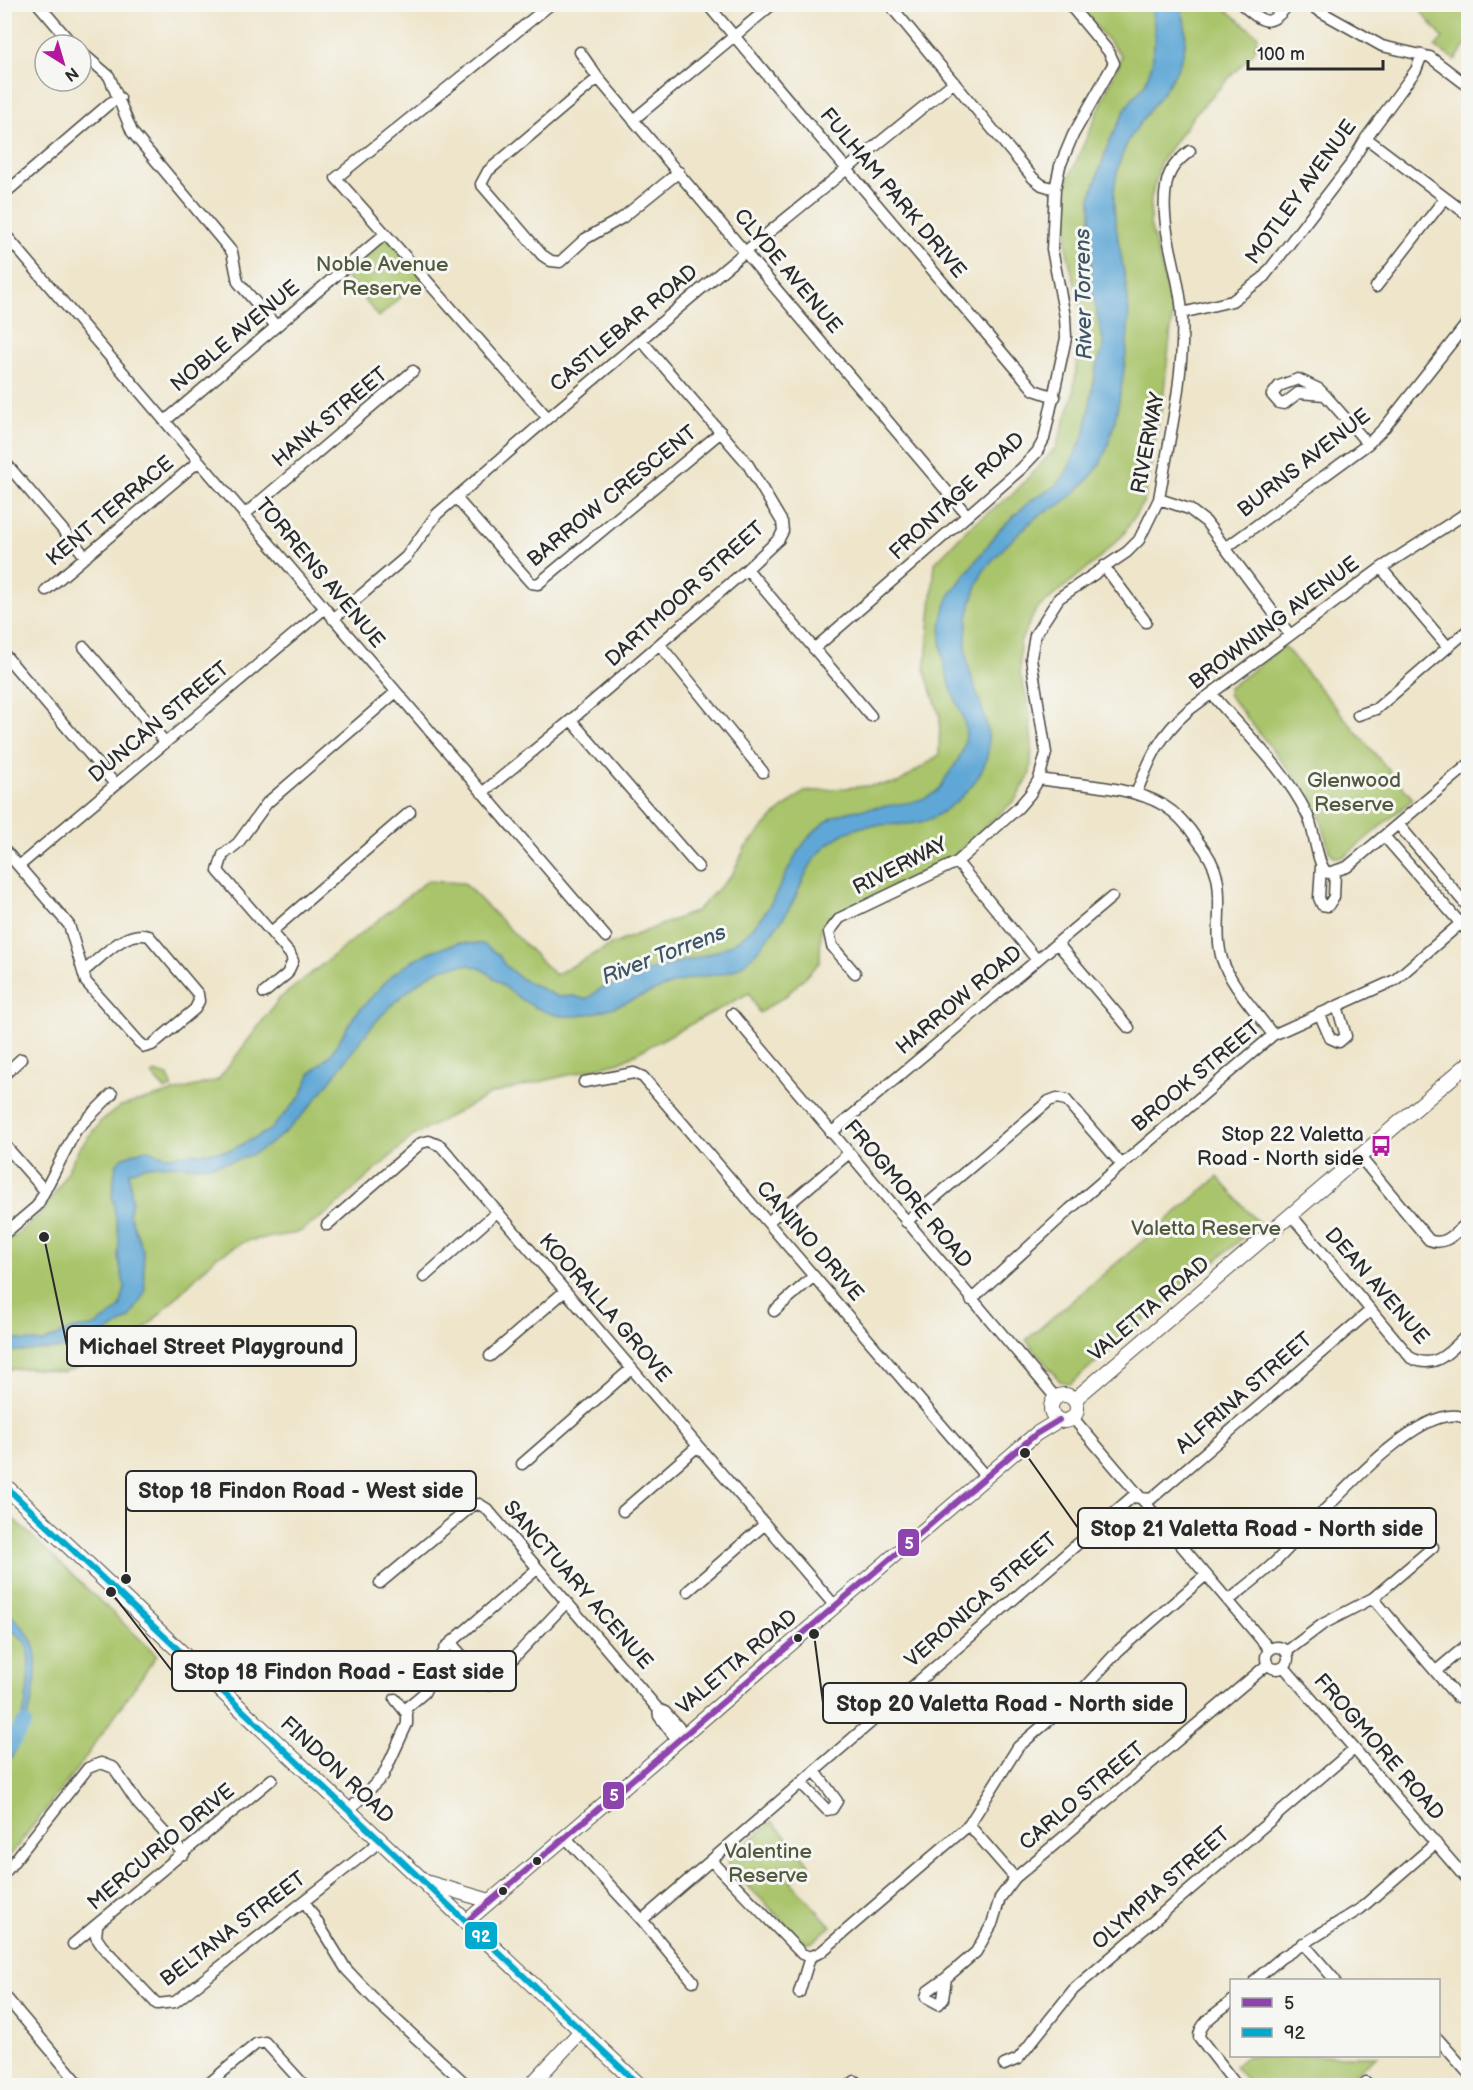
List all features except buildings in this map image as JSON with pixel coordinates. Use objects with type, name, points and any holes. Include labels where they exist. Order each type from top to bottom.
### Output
[{"type":"main road","name":"FINDON ROAD","points":[[4,1485],[640,2085]]},
{"type":"street","points":[[38,4],[63,33]]},
{"type":"street","points":[[548,418],[336,178],[538,8],[551,4]]},
{"type":"street","name":"FULHAM PARK DRIVE","points":[[707,4],[1034,390],[1055,397]]},
{"type":"street","points":[[633,120],[773,4]]},
{"type":"street","points":[[889,4],[1033,178],[1042,185],[1055,189]]},
{"type":"street","name":"FRONTAGE ROAD","points":[[814,649],[1037,452],[1044,439],[1055,397],[1065,338],[1065,317],[1052,249],[1055,189],[1060,166],[1073,135],[1114,63],[1109,52],[1069,4]]},
{"type":"street","points":[[1240,4],[1262,21],[1269,22],[1275,20],[1289,4]]},
{"type":"street","points":[[1307,4],[1382,46],[1430,57],[1468,86]]},
{"type":"street","name":"CLYDE AVENUE","points":[[580,52],[633,120],[968,515]]},
{"type":"street","name":"MOTLEY AVENUE","points":[[1182,313],[1232,301],[1263,278],[1350,165],[1366,138],[1416,70],[1422,55]]},
{"type":"street","points":[[93,62],[109,76],[120,98],[132,132],[232,252],[238,282],[276,326]]},
{"type":"street","points":[[598,78],[488,171],[481,184],[542,255],[551,261],[560,262],[585,239],[622,218],[679,172]]},
{"type":"street","name":"CASTLEBAR ROAD","points":[[333,619],[406,557],[437,514],[548,418],[847,167],[954,82]]},
{"type":"street","points":[[4,194],[110,103],[120,98]]},
{"type":"street","points":[[1366,138],[1468,215]]},
{"type":"street","name":"RIVERWAY","points":[[855,973],[832,946],[829,932],[833,924],[840,918],[957,862],[1018,808],[1038,779],[1046,753],[1031,658],[1035,635],[1059,598],[1127,552],[1139,540],[1159,499],[1180,379],[1182,313],[1164,207],[1165,189],[1171,168],[1190,151]]},
{"type":"street","points":[[1376,287],[1445,198]]},
{"type":"street","name":"TORRENS AVENUE","points":[[4,234],[606,937]]},
{"type":"street","name":"NOBLE AVENUE","points":[[165,421],[385,234]]},
{"type":"street","name":"BURNS AVENUE","points":[[1227,547],[1368,444],[1385,427],[1468,322]]},
{"type":"street","name":"DARTMOOR STREET","points":[[482,793],[660,645],[747,569],[779,539],[783,531],[782,522],[747,463],[641,340]]},
{"type":"street","name":"HANK STREET","points":[[244,515],[413,372]]},
{"type":"street","points":[[1325,395],[1368,444]]},
{"type":"street","name":"BARROW CRESCENT","points":[[456,498],[531,583],[538,584],[721,432]]},
{"type":"street","points":[[4,461],[86,557]]},
{"type":"street","name":"KENT TERRACE","points":[[46,590],[199,461]]},
{"type":"street","points":[[1159,499],[1189,509],[1206,522],[1227,547],[1290,635]]},
{"type":"street","name":"BROWNING AVENUE","points":[[1136,794],[1153,751],[1168,728],[1381,568],[1468,512]]},
{"type":"street","points":[[1104,566],[1146,622]]},
{"type":"street","points":[[1381,568],[1448,647]]},
{"type":"street","points":[[747,569],[871,716]]},
{"type":"street","name":"DUNCAN STREET","points":[[19,866],[324,609]]},
{"type":"street","points":[[1358,715],[1376,710],[1468,630]]},
{"type":"street","points":[[660,645],[763,772]]},
{"type":"street","points":[[84,647],[165,742]]},
{"type":"street","points":[[4,654],[115,784]]},
{"type":"street","points":[[264,993],[287,974],[293,961],[218,871],[218,864],[223,855],[243,837],[267,803],[395,693]]},
{"type":"street","points":[[1212,694],[1301,800],[1311,822],[1320,866],[1319,898],[1322,905],[1328,906],[1333,900],[1335,873]]},
{"type":"street","points":[[571,720],[698,867]]},
{"type":"street","points":[[1320,866],[1328,873],[1335,873],[1347,867],[1468,765]]},
{"type":"street","points":[[1038,779],[1136,794],[1162,804],[1177,815],[1206,852],[1217,874],[1221,899],[1219,945],[1222,959],[1273,1035]]},
{"type":"street","points":[[271,932],[410,812]]},
{"type":"street","points":[[1398,824],[1468,907]]},
{"type":"street","points":[[1384,836],[1466,924]]},
{"type":"street","points":[[4,849],[69,925],[86,982],[145,1047],[152,1045],[195,1009],[200,1001],[198,994],[149,936],[139,933],[130,935],[84,971]]},
{"type":"street","points":[[957,862],[1037,960]]},
{"type":"street","name":"HARROW ROAD","points":[[831,1133],[1112,897]]},
{"type":"street","name":"BROOK STREET","points":[[971,1300],[1122,1165],[1273,1035],[1395,980],[1466,924]]},
{"type":"street","points":[[1057,943],[1128,1028]]},
{"type":"street","points":[[1319,1013],[1330,1038],[1339,1042],[1346,1036],[1337,1006]]},
{"type":"street","name":"FROGMORE ROAD","points":[[732,1014],[1056,1398]]},
{"type":"street","points":[[4,1075],[21,1059]]},
{"type":"street","name":"VALETTA ROAD","points":[[1075,1399],[1468,1064]]},
{"type":"street","name":"CANINO DRIVE","points":[[584,1082],[634,1073],[643,1077],[986,1478]]},
{"type":"street","points":[[4,1233],[37,1206],[76,1130],[112,1094]]},
{"type":"street","points":[[906,1222],[1049,1101],[1056,1098],[1066,1100],[1122,1165]]},
{"type":"street","name":"KOORALLA GROVE","points":[[327,1225],[421,1143],[429,1141],[441,1146],[835,1606]]},
{"type":"street","points":[[4,1144],[45,1191]]},
{"type":"street","points":[[768,1222],[848,1154]]},
{"type":"street","points":[[1360,1157],[1429,1240],[1437,1243],[1445,1242],[1468,1222]]},
{"type":"street","points":[[424,1277],[497,1212]]},
{"type":"street","name":"DEAN AVENUE","points":[[1291,1215],[1412,1358],[1422,1364],[1437,1362],[1468,1334]]},
{"type":"street","points":[[774,1311],[814,1276]]},
{"type":"street","points":[[490,1356],[565,1291]]},
{"type":"street","name":"ALFRINA STREET","points":[[1141,1497],[1151,1498],[1371,1310]]},
{"type":"street","points":[[522,1464],[631,1369]]},
{"type":"street","points":[[1064,1394],[1075,1399],[1078,1408],[1073,1418],[1064,1421],[1056,1417],[1052,1404],[1056,1398],[1064,1394]]},
{"type":"street","points":[[1228,1601],[1274,1563],[1351,1482],[1410,1432],[1425,1424],[1453,1415],[1461,1415],[1468,1420]]},
{"type":"street","name":"VALETTA ROAD","points":[[466,1922],[1056,1417]]},
{"type":"street","points":[[1073,1418],[1270,1650]]},
{"type":"street","points":[[623,1511],[698,1446]]},
{"type":"street","name":"VERONICA STREET","points":[[642,1920],[1132,1497],[1141,1497]]},
{"type":"street","name":"SANCTUARY ACENUE","points":[[380,1583],[472,1506],[479,1504],[487,1509],[658,1709],[666,1727],[681,1737]]},
{"type":"street","points":[[688,1591],[765,1524]]},
{"type":"street","points":[[1286,1652],[1323,1624],[1373,1598],[1432,1547]]},
{"type":"street","points":[[405,1709],[424,1693],[446,1647],[537,1569]]},
{"type":"street","points":[[712,1861],[802,1954],[810,1957],[821,1952],[969,1826],[1018,1747],[1074,1699],[1118,1652],[1206,1575]]},
{"type":"street","points":[[1373,1598],[1457,1697]]},
{"type":"street","points":[[451,1642],[488,1685],[566,1603]]},
{"type":"street","points":[[1436,1671],[1468,1644]]},
{"type":"street","points":[[1279,1647],[1286,1652],[1288,1660],[1284,1666],[1276,1668],[1268,1664],[1267,1656],[1270,1650],[1279,1647]]},
{"type":"street","name":"CARLO STREET","points":[[946,1978],[976,1952],[992,1924],[1000,1898],[1015,1878],[1268,1664]]},
{"type":"street","name":"FROGMORE ROAD","points":[[1284,1666],[1468,1881]]},
{"type":"street","name":"VERONICA STREET","points":[[904,1692],[920,1712]]},
{"type":"street","points":[[349,1810],[383,1776],[407,1724],[405,1709],[395,1699]]},
{"type":"street","name":"OLYMPIA STREET","points":[[1004,2065],[1018,2059],[1074,1989],[1354,1749]]},
{"type":"street","points":[[4,1874],[88,1768],[101,1763],[114,1768],[138,1804],[184,1854]]},
{"type":"street","points":[[801,1783],[826,1810],[832,1809],[837,1801],[835,1795],[815,1771]]},
{"type":"street","name":"MERCURIO DRIVE","points":[[73,1944],[97,1927],[273,1779]]},
{"type":"street","points":[[969,1826],[1015,1878]]},
{"type":"street","points":[[565,1838],[642,1920],[693,1981]]},
{"type":"street","name":"BELTANA STREET","points":[[97,1927],[96,1937],[102,1946],[148,1996],[157,2004],[175,2002],[381,1841]]},
{"type":"street","points":[[1256,1979],[1303,1943],[1360,1909],[1436,1843]]},
{"type":"street","points":[[425,1882],[490,1901]]},
{"type":"street","points":[[305,1902],[346,1969],[378,2003],[468,2085]]},
{"type":"street","points":[[1303,1943],[1334,1979]]},
{"type":"street","points":[[799,1993],[810,1957]]},
{"type":"street","points":[[4,1995],[81,2085]]},
{"type":"street","points":[[1230,2003],[1204,2025],[1198,2037],[1237,2085]]},
{"type":"street","points":[[530,2085],[581,2031]]},
{"type":"street","points":[[1440,2041],[1468,2073]]},
{"type":"street","points":[[206,2085],[256,2044],[265,2042],[305,2085]]},
{"type":"green space","points":[[1076,5],[1221,5],[1258,36],[1254,52],[1194,115],[1160,163],[1151,199],[1150,224],[1173,312],[1163,399],[1144,501],[1123,535],[1095,562],[1036,610],[1020,642],[1020,673],[1029,707],[1032,746],[1030,775],[1016,799],[951,858],[831,916],[821,928],[820,962],[787,995],[759,1013],[749,993],[620,1062],[491,1094],[413,1136],[329,1212],[298,1233],[246,1241],[216,1257],[140,1334],[108,1358],[63,1372],[27,1368],[5,1370],[4,1245],[40,1214],[59,1187],[78,1150],[101,1121],[121,1106],[218,1080],[279,999],[427,881],[464,883],[555,975],[611,945],[696,911],[732,875],[745,848],[775,815],[804,792],[898,783],[939,755],[940,716],[925,672],[935,563],[968,528],[1014,493],[1056,447],[1073,396],[1082,315],[1067,252],[1066,185],[1122,56]]},
{"type":"green space","points":[[1422,5],[1468,5],[1468,42],[1455,60],[1435,47],[1443,38],[1418,8]]},
{"type":"green space","name":"Noble Avenue Reserve","points":[[385,234],[423,277],[379,317],[341,272]]},
{"type":"green space","name":"Glenwood Reserve","points":[[1284,646],[1413,799],[1344,857],[1335,857],[1329,851],[1322,823],[1312,799],[1228,694],[1229,688]]},
{"type":"green space","points":[[154,1072],[168,1076],[173,1088],[165,1090],[152,1075]]},
{"type":"green space","name":"Valetta Reserve","points":[[1218,1177],[1259,1224],[1070,1384],[1060,1381],[1026,1340]]},
{"type":"green space","points":[[4,1510],[157,1655],[83,1761],[5,1862]]},
{"type":"green space","name":"Valentine Reserve","points":[[772,1821],[810,1865],[791,1882],[831,1926],[811,1943],[805,1943],[728,1866],[727,1861]]},
{"type":"green space","points":[[1246,2057],[1376,2057],[1341,2085],[1251,2086],[1234,2066]]},
{"type":"water","name":"River Torrens","points":[[1148,5],[1180,5],[1185,26],[1185,45],[1172,78],[1129,140],[1117,171],[1114,196],[1115,216],[1127,287],[1128,316],[1122,385],[1112,433],[1098,467],[1083,485],[1065,501],[1034,519],[1018,534],[984,571],[977,586],[968,617],[966,649],[970,673],[984,715],[989,743],[982,770],[971,787],[945,810],[926,820],[917,823],[861,827],[828,844],[810,865],[786,914],[764,943],[745,963],[728,972],[678,982],[606,1010],[576,1016],[545,1012],[517,996],[476,967],[452,966],[430,974],[387,1010],[305,1112],[267,1146],[241,1159],[223,1163],[153,1166],[129,1173],[132,1200],[129,1214],[143,1250],[145,1292],[130,1318],[98,1338],[71,1348],[5,1352],[5,1335],[24,1341],[43,1342],[73,1329],[93,1327],[120,1307],[125,1288],[118,1257],[119,1237],[112,1195],[116,1164],[122,1158],[145,1149],[166,1156],[231,1150],[270,1130],[301,1096],[310,1074],[330,1055],[354,1016],[391,976],[412,961],[431,951],[458,943],[483,944],[499,955],[504,964],[520,978],[558,997],[573,996],[585,999],[615,983],[713,952],[747,933],[770,905],[805,842],[832,818],[858,810],[919,800],[940,788],[963,749],[966,731],[945,669],[941,644],[942,620],[949,596],[1000,529],[1030,501],[1057,485],[1065,475],[1085,433],[1096,368],[1104,345],[1091,287],[1091,195],[1109,142],[1127,106],[1145,84],[1152,64],[1155,38],[1153,15]]},
{"type":"water","points":[[5,1611],[19,1623],[32,1641],[36,1673],[25,1727],[19,1743],[5,1766],[11,1742],[24,1711],[29,1670],[26,1644],[19,1636],[5,1627]]},
{"type":"waterway","name":"River Torrens","points":[[4,1753],[24,1724]]},
{"type":"transit line","name":"5","points":[[466,1922],[1036,1434],[1059,1420]]},
{"type":"transit line","name":"92","points":[[4,1485],[640,2086]]},
{"type":"place","name":"Stop 22 Valetta Road - North side","points":[[1381,1146]]},
{"type":"place","name":"Michael Street Playground","points":[[44,1237]]},
{"type":"place","name":"Stop 21 Valetta Road - North side","points":[[1025,1453]]},
{"type":"place","name":"Stop 18 Findon Road - West side","points":[[126,1579]]},
{"type":"place","name":"Stop 18 Findon Road - East side","points":[[111,1592]]},
{"type":"place","name":"Stop 20 Valetta Road - North side","points":[[814,1634]]}]
